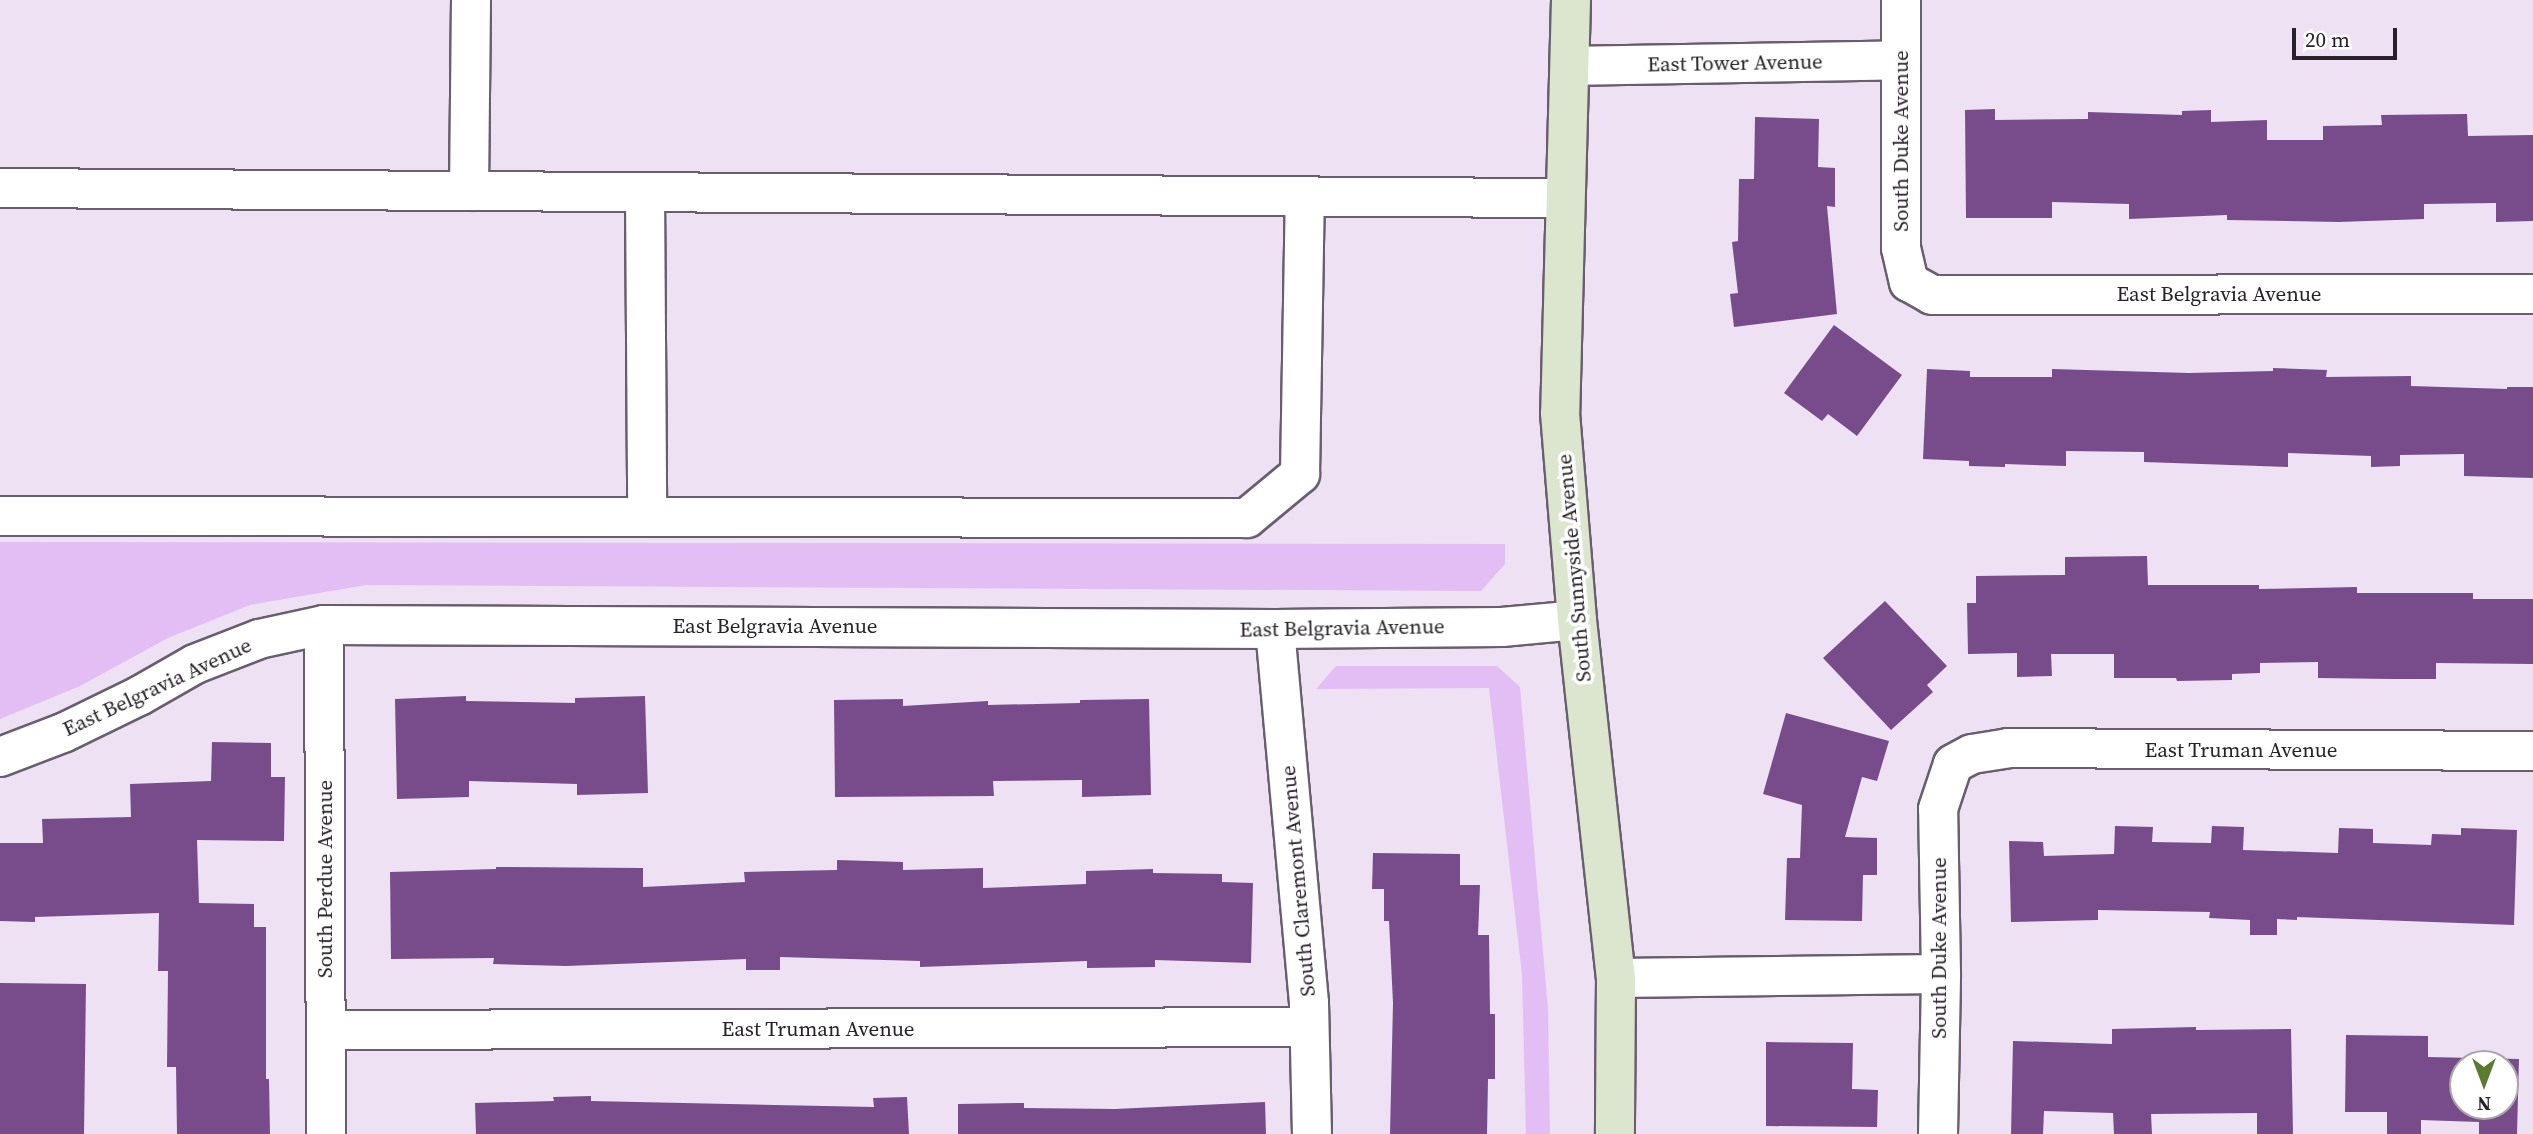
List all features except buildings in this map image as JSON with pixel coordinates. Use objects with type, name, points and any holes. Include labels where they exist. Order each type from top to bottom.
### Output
[{"type":"street","points":[[469,191],[471,0]]},
{"type":"street","name":"South Sunnyside Avenue","points":[[1571,0],[1560,413],[1577,620],[1616,978],[1615,1134]]},
{"type":"street","name":"South Duke Avenue","points":[[1901,0],[1901,248],[1909,282]]},
{"type":"street","name":"East Tower Avenue","points":[[1570,66],[1901,60]]},
{"type":"street","points":[[0,188],[1566,198]]},
{"type":"street","points":[[645,193],[647,517]]},
{"type":"street","points":[[0,516],[1247,518],[1300,474],[1305,196]]},
{"type":"street","name":"East Belgravia Avenue","points":[[1909,282],[1932,295],[2533,295]]},
{"type":"street","name":"East Belgravia Avenue","points":[[0,757],[63,733],[139,696],[195,664],[258,639],[324,625],[1275,629],[1502,626],[1577,620]]},
{"type":"street","name":"South Perdue Avenue","points":[[324,625],[326,1134]]},
{"type":"street","name":"South Claremont Avenue","points":[[1275,629],[1310,1027],[1311,1134]]},
{"type":"street","name":"East Truman Avenue","points":[[1953,764],[1972,754],[2008,748],[2533,751]]},
{"type":"street","name":"South Duke Avenue","points":[[1938,1134],[1941,974],[1938,809],[1953,764]]},
{"type":"street","points":[[1616,978],[1941,974]]},
{"type":"street","name":"East Truman Avenue","points":[[326,1030],[1310,1027]]},
{"type":"shaded area","points":[[0,542],[1505,544],[1505,564],[1481,591],[366,585],[250,605],[168,638],[80,686],[0,719]]},
{"type":"shaded area","points":[[1336,666],[1497,666],[1520,687],[1548,1009],[1550,1134],[1526,1134],[1522,974],[1489,688],[1316,689]]}]
